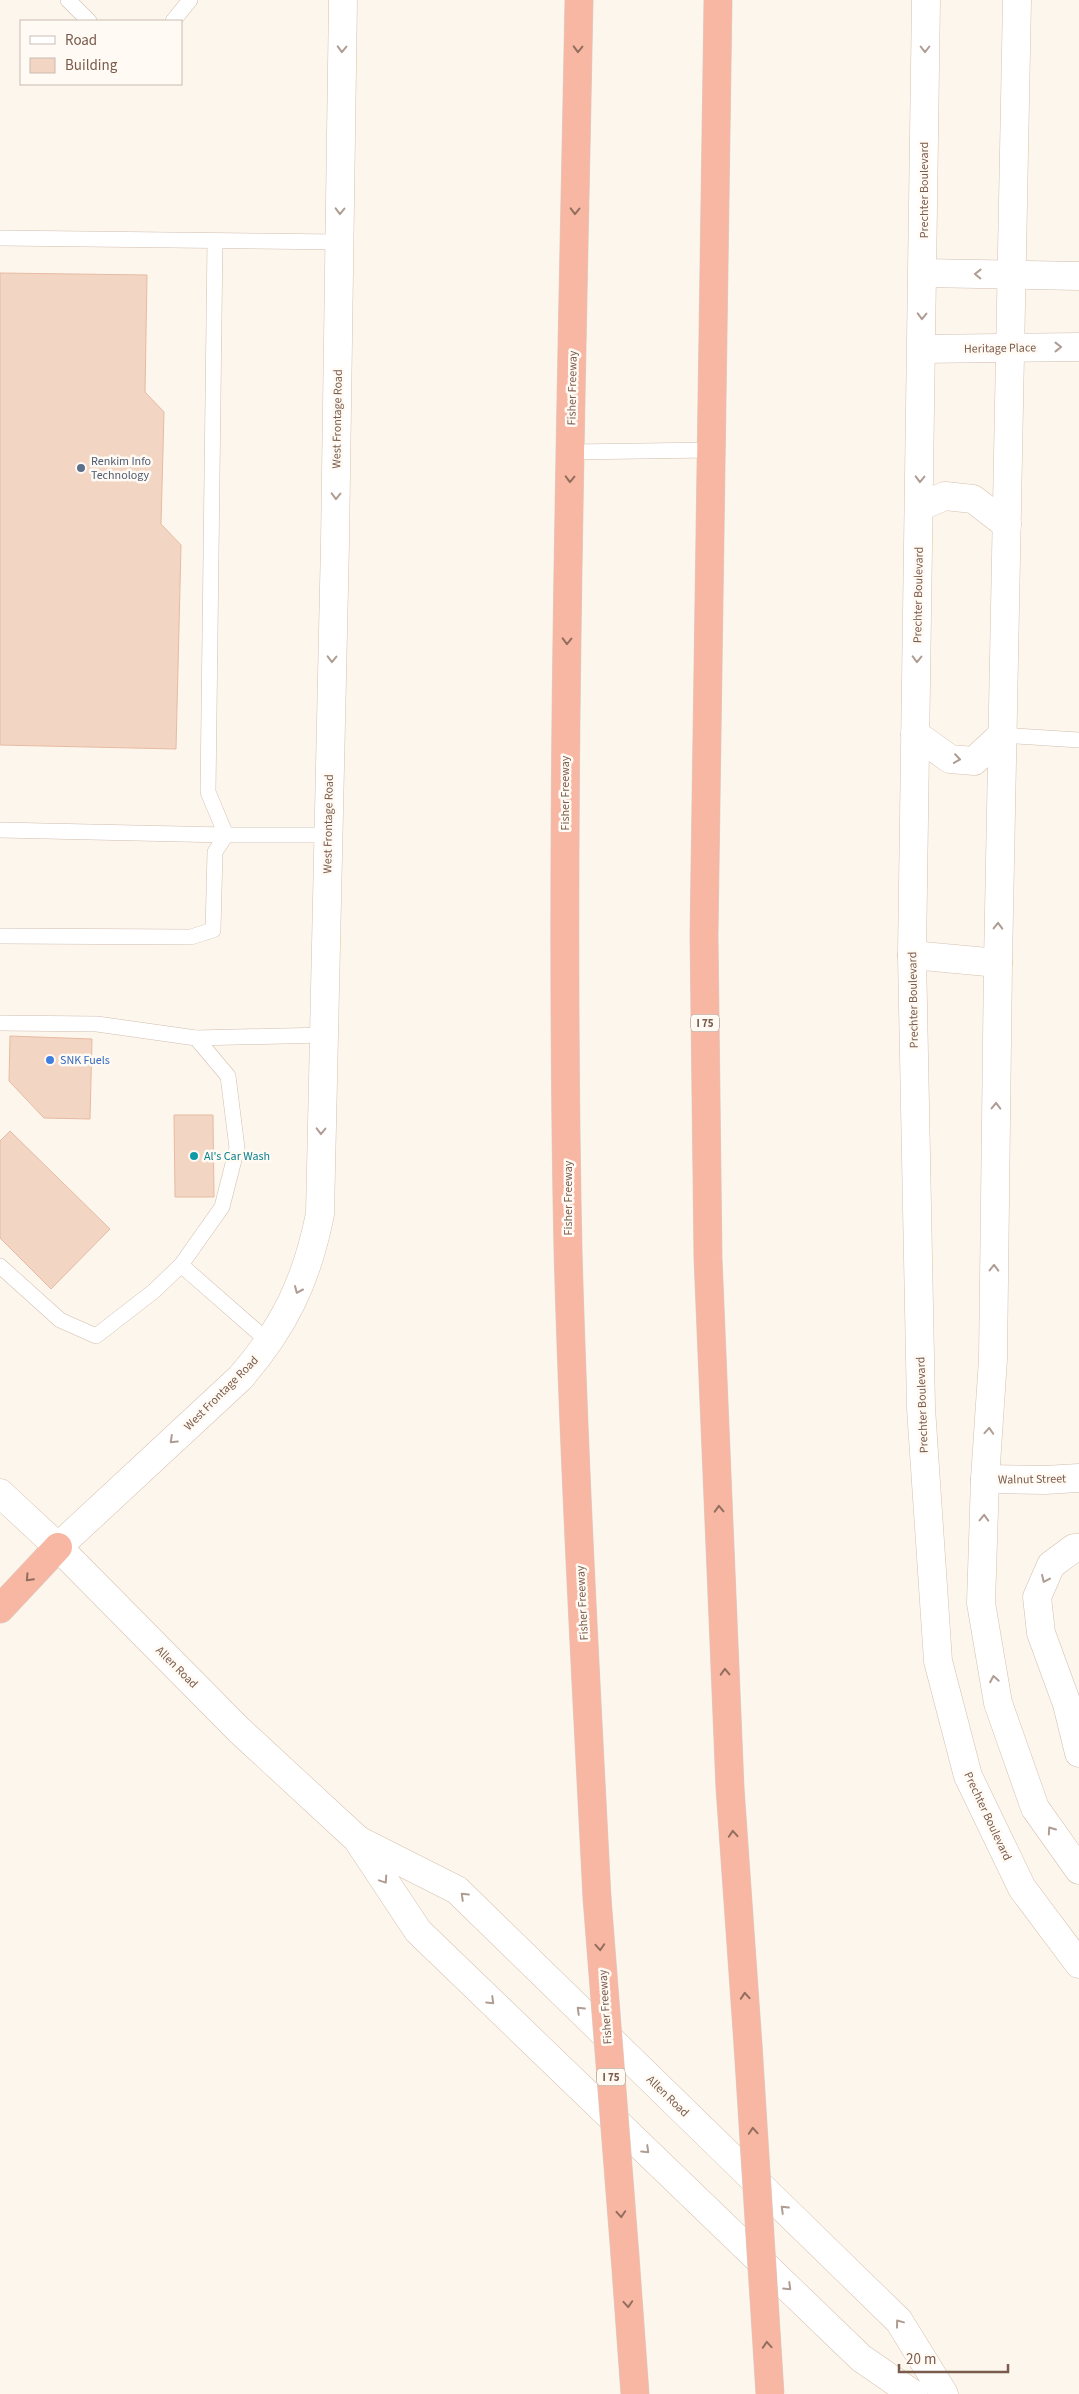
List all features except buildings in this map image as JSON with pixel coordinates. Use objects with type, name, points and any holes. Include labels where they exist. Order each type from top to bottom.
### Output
[{"type":"highway","name":"Fisher Freeway","points":[[579,0],[565,788],[568,1249],[577,1491],[597,1898],[635,2394]]},
{"type":"highway","name":"I 75","points":[[718,0],[704,935],[708,1258],[730,1788],[770,2394]]},
{"type":"highway","points":[[0,1608],[58,1547]]},
{"type":"main road","name":"West Frontage Road","points":[[58,1547],[240,1378],[269,1342],[300,1288],[314,1246],[320,1214],[343,0]]},
{"type":"main road","name":"Prechter Boulevard","points":[[926,0],[912,955],[921,1408],[938,1661],[968,1776],[1022,1888],[1079,1964]]},
{"type":"main road","points":[[1018,0],[1002,735],[994,1359],[985,1479],[981,1602],[998,1703],[1035,1808],[1079,1870]]},
{"type":"main road","points":[[923,273],[1079,276]]},
{"type":"main road","name":"Heritage Place","points":[[922,349],[1079,347]]},
{"type":"main road","points":[[919,507],[945,496],[973,499],[1007,524]]},
{"type":"main road","points":[[916,734],[950,758],[974,761],[1002,735]]},
{"type":"main road","points":[[912,955],[998,963]]},
{"type":"main road","name":"Walnut Street","points":[[985,1479],[1045,1480],[1079,1478]]},
{"type":"main road","name":"Allen Road","points":[[0,1493],[58,1547],[239,1730],[357,1839],[418,1931],[861,2358],[913,2394]]},
{"type":"main road","points":[[1079,1548],[1074,1548],[1051,1565],[1036,1597],[1041,1633],[1073,1695],[1079,1753]]},
{"type":"main road","name":"Allen Road","points":[[357,1839],[457,1890],[899,2321],[944,2394]]},
{"type":"lane","points":[[68,0],[88,20]]},
{"type":"lane","points":[[175,20],[190,0]]},
{"type":"lane","points":[[0,238],[339,242]]},
{"type":"lane","points":[[215,241],[208,792],[226,835]]},
{"type":"lane","points":[[571,452],[711,450]]},
{"type":"lane","points":[[1002,735],[1079,740]]},
{"type":"lane","points":[[0,830],[226,835],[328,834]]},
{"type":"lane","points":[[0,936],[191,937],[213,930],[215,852],[226,835]]},
{"type":"lane","points":[[0,1023],[97,1024],[196,1038],[324,1035]]},
{"type":"lane","points":[[0,1266],[60,1320],[96,1336],[154,1291],[181,1265],[222,1207],[237,1148],[228,1076],[196,1038]]},
{"type":"lane","points":[[181,1265],[269,1342]]},
{"type":"place","name":"Renkim Info Technology","points":[[81,468]]},
{"type":"place","name":"SNK Fuels","points":[[50,1060]]},
{"type":"place","name":"Al's Car Wash","points":[[194,1156]]}]
